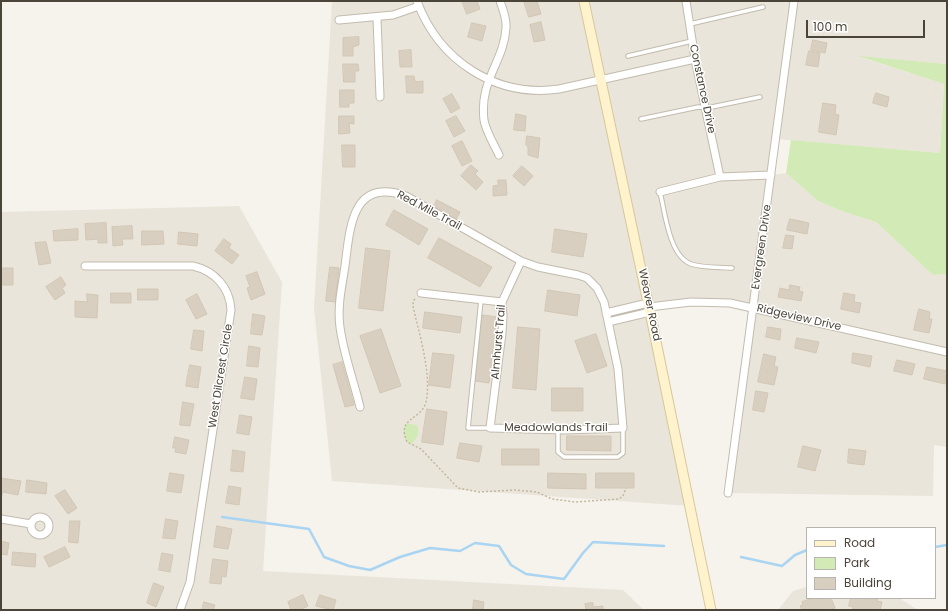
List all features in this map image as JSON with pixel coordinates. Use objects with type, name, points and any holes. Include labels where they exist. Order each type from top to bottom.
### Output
[{"type":"main road","name":"Weaver Road","points":[[584,1],[711,610]]},
{"type":"street","points":[[499,155],[484,122],[483,102],[488,80],[505,38],[506,19],[500,1]]},
{"type":"street","name":"Constance Drive","points":[[686,1],[695,59],[707,108],[720,177]]},
{"type":"street","name":"Evergreen Drive","points":[[728,493],[794,1]]},
{"type":"street","points":[[339,20],[377,18],[403,13],[418,4],[429,27],[447,50],[471,71],[488,80],[510,88],[537,91],[559,89],[695,59]]},
{"type":"street","points":[[377,18],[380,98]]},
{"type":"street","points":[[660,192],[720,177],[771,175]]},
{"type":"street","name":"Red Mile Trail","points":[[360,407],[339,320],[350,231],[354,213],[364,199],[374,193],[386,191],[406,196],[521,261],[587,278],[597,288],[602,296],[618,369],[623,428]]},
{"type":"street","name":"Almhurst Trail","points":[[490,428],[502,333],[502,302],[521,261]]},
{"type":"street","name":"West Dilcrest Circle","points":[[85,266],[200,267],[221,282],[228,295],[231,310],[190,582],[180,610]]},
{"type":"street","points":[[421,294],[502,302]]},
{"type":"street","name":"Ridgeview Drive","points":[[649,307],[698,302],[730,303],[754,307],[947,352]]},
{"type":"street","points":[[606,313],[649,307]]},
{"type":"street","points":[[608,322],[649,307]]},
{"type":"street","name":"Meadowlands Trail","points":[[490,428],[558,430],[623,428]]},
{"type":"street","points":[[1,519],[31,524]]},
{"type":"lane","points":[[689,24],[763,7]]},
{"type":"lane","points":[[628,56],[692,41]]},
{"type":"lane","points":[[641,119],[698,107],[707,108],[760,97]]},
{"type":"lane","points":[[660,192],[672,242],[678,256],[692,264],[732,268]]},
{"type":"lane","points":[[481,300],[468,428],[490,428]]},
{"type":"lane","points":[[558,430],[558,452],[564,457],[618,457],[623,453],[623,428]]},
{"type":"path","points":[[421,294],[413,301],[413,306],[425,363],[427,393],[426,404],[404,428],[407,442],[421,449],[458,488],[479,492],[515,490],[537,492],[552,500],[575,502],[619,499],[623,496],[626,488]]},
{"type":"shaded area","points":[[332,1],[947,1],[947,64],[860,57],[944,84],[940,153],[776,139],[772,175],[786,173],[818,201],[844,212],[876,222],[933,275],[947,274],[947,447],[934,445],[933,496],[728,493],[754,307],[730,303],[649,307],[690,506],[332,481],[314,308]]},
{"type":"shaded area","points":[[239,206],[282,282],[263,571],[623,590],[644,610],[1,610],[1,212]]},
{"type":"shaded area","points":[[806,587],[806,599],[901,599],[918,610],[778,610],[793,591]]},
{"type":"green space","points":[[858,56],[947,64],[947,274],[933,275],[876,222],[844,212],[818,201],[786,173],[791,140],[940,153],[944,84]]},
{"type":"green space","points":[[406,424],[418,426],[418,435],[412,444],[407,442],[404,435],[404,428]]},
{"type":"building","points":[[462,1],[477,1],[480,9],[467,14]]},
{"type":"building","points":[[524,1],[537,1],[541,14],[529,17]]},
{"type":"building","points":[[541,22],[545,40],[534,42],[530,25]]},
{"type":"building","points":[[472,23],[486,26],[482,41],[468,37]]},
{"type":"building","points":[[359,37],[359,45],[353,47],[353,56],[343,56],[343,38]]},
{"type":"building","points":[[813,40],[827,43],[825,53],[811,50]]},
{"type":"building","points":[[411,50],[412,67],[400,67],[399,51]]},
{"type":"building","points":[[809,51],[820,53],[818,67],[806,65]]},
{"type":"building","points":[[343,64],[358,64],[359,71],[355,71],[355,82],[344,82]]},
{"type":"building","points":[[406,76],[414,76],[415,82],[423,81],[423,93],[407,93]]},
{"type":"building","points":[[340,90],[354,90],[354,103],[349,103],[349,107],[340,107]]},
{"type":"building","points":[[876,93],[889,97],[887,107],[873,103]]},
{"type":"building","points":[[452,94],[460,108],[451,113],[443,99]]},
{"type":"building","points":[[823,103],[836,105],[835,114],[839,115],[836,135],[819,132]]},
{"type":"building","points":[[516,114],[526,116],[525,131],[514,130]]},
{"type":"building","points":[[339,116],[354,116],[354,124],[349,123],[350,133],[339,134]]},
{"type":"building","points":[[456,116],[465,131],[454,137],[446,121]]},
{"type":"building","points":[[527,136],[540,138],[538,158],[528,155],[528,147],[526,145]]},
{"type":"building","points":[[462,141],[472,161],[462,166],[452,146]]},
{"type":"building","points":[[342,145],[355,145],[355,167],[343,167]]},
{"type":"building","points":[[471,165],[478,171],[475,174],[483,182],[476,190],[461,176]]},
{"type":"building","points":[[522,166],[533,176],[524,186],[513,176]]},
{"type":"building","points":[[498,180],[506,180],[507,195],[493,196],[493,186],[498,185]]},
{"type":"building","points":[[437,200],[460,212],[456,220],[433,208]]},
{"type":"building","points":[[394,210],[428,229],[419,245],[386,225]]},
{"type":"building","points":[[790,219],[809,223],[807,234],[787,230]]},
{"type":"building","points":[[106,223],[107,243],[98,243],[98,239],[86,240],[85,224]]},
{"type":"building","points":[[132,226],[133,239],[122,239],[123,245],[113,246],[112,227]]},
{"type":"building","points":[[78,229],[78,240],[54,241],[53,231]]},
{"type":"building","points":[[555,229],[587,234],[583,257],[552,252]]},
{"type":"building","points":[[142,231],[163,231],[164,244],[142,245]]},
{"type":"building","points":[[179,232],[198,234],[197,246],[178,244]]},
{"type":"building","points":[[786,235],[794,236],[792,249],[783,248]]},
{"type":"building","points":[[439,238],[492,267],[480,287],[428,258]]},
{"type":"building","points":[[224,239],[231,244],[229,248],[239,255],[232,264],[215,251]]},
{"type":"building","points":[[46,242],[51,263],[39,265],[35,243]]},
{"type":"building","points":[[366,248],[390,251],[383,311],[359,308]]},
{"type":"building","points":[[330,267],[339,268],[335,302],[326,301]]},
{"type":"building","points":[[1,268],[13,268],[13,285],[1,285]]},
{"type":"building","points":[[257,272],[265,294],[251,300],[247,288],[250,287],[246,276]]},
{"type":"building","points":[[61,277],[66,285],[62,288],[65,293],[55,300],[46,287]]},
{"type":"building","points":[[790,285],[800,287],[799,291],[803,292],[801,301],[778,297],[780,288],[789,290]]},
{"type":"building","points":[[138,289],[158,289],[158,300],[138,300]]},
{"type":"building","points":[[548,290],[580,295],[577,316],[545,311]]},
{"type":"building","points":[[111,293],[131,293],[131,303],[111,303]]},
{"type":"building","points":[[844,293],[855,295],[854,302],[861,303],[859,313],[841,309]]},
{"type":"building","points":[[87,294],[98,295],[97,318],[75,317],[75,301],[87,302]]},
{"type":"building","points":[[197,294],[207,314],[196,319],[186,300]]},
{"type":"building","points":[[919,309],[930,312],[929,319],[932,319],[929,333],[914,330]]},
{"type":"building","points":[[425,312],[462,317],[460,333],[423,328]]},
{"type":"building","points":[[253,314],[265,316],[262,335],[251,334]]},
{"type":"building","points":[[483,315],[497,317],[489,383],[475,381]]},
{"type":"building","points":[[518,327],[540,329],[536,390],[513,388]]},
{"type":"building","points":[[768,327],[781,329],[780,340],[766,337]]},
{"type":"building","points":[[381,329],[401,386],[380,393],[360,336]]},
{"type":"building","points":[[194,330],[204,331],[202,351],[191,349]]},
{"type":"building","points":[[596,334],[607,366],[587,373],[575,341]]},
{"type":"building","points":[[797,338],[819,342],[816,353],[795,348]]},
{"type":"building","points":[[249,346],[260,348],[258,367],[247,366]]},
{"type":"building","points":[[433,353],[454,355],[450,388],[429,385]]},
{"type":"building","points":[[853,353],[872,356],[870,367],[852,363]]},
{"type":"building","points":[[764,354],[776,357],[774,366],[778,367],[774,385],[758,382]]},
{"type":"building","points":[[897,360],[915,364],[912,375],[894,371]]},
{"type":"building","points":[[342,362],[354,405],[345,407],[333,365]]},
{"type":"building","points":[[190,365],[201,367],[198,388],[186,386]]},
{"type":"building","points":[[927,367],[947,371],[945,384],[924,379]]},
{"type":"building","points":[[245,377],[257,379],[254,400],[241,398]]},
{"type":"building","points":[[552,388],[583,388],[583,411],[552,411]]},
{"type":"building","points":[[756,391],[768,393],[764,412],[753,410]]},
{"type":"building","points":[[183,402],[194,404],[190,426],[180,425]]},
{"type":"building","points":[[427,409],[447,412],[443,445],[422,442]]},
{"type":"building","points":[[240,415],[252,417],[249,435],[237,433]]},
{"type":"building","points":[[567,436],[611,436],[611,451],[567,450]]},
{"type":"building","points":[[175,437],[189,440],[186,454],[175,452],[176,448],[173,448]]},
{"type":"building","points":[[460,443],[482,446],[479,462],[457,458]]},
{"type":"building","points":[[803,446],[821,450],[815,471],[798,467]]},
{"type":"building","points":[[502,449],[539,449],[539,465],[502,465]]},
{"type":"building","points":[[849,449],[866,451],[864,465],[848,463]]},
{"type":"building","points":[[233,450],[245,452],[243,472],[231,471]]},
{"type":"building","points":[[170,473],[184,475],[181,493],[167,491]]},
{"type":"building","points":[[548,473],[586,474],[586,489],[548,488]]},
{"type":"building","points":[[596,473],[634,473],[634,488],[596,488]]},
{"type":"building","points":[[1,478],[21,481],[18,495],[3,492],[1,497]]},
{"type":"building","points":[[27,480],[47,483],[46,494],[26,492]]},
{"type":"building","points":[[229,486],[241,488],[239,505],[226,503]]},
{"type":"building","points":[[65,490],[77,508],[68,514],[55,496]]},
{"type":"building","points":[[166,519],[178,521],[175,539],[163,538]]},
{"type":"building","points":[[70,521],[80,521],[78,543],[69,542]]},
{"type":"building","points":[[217,526],[232,529],[228,549],[214,547]]},
{"type":"building","points":[[1,541],[9,543],[7,555],[1,554]]},
{"type":"building","points":[[65,547],[70,557],[49,567],[44,557]]},
{"type":"building","points":[[13,552],[36,554],[35,567],[12,565]]},
{"type":"building","points":[[162,553],[173,555],[170,572],[159,570]]},
{"type":"building","points":[[213,559],[228,561],[226,577],[222,576],[221,584],[210,583]]},
{"type":"building","points":[[154,583],[164,587],[156,607],[147,603]]},
{"type":"building","points":[[303,595],[308,606],[300,610],[291,610],[288,602]]},
{"type":"building","points":[[320,595],[336,600],[333,610],[316,606]]},
{"type":"building","points":[[810,599],[831,599],[835,608],[830,610],[802,610],[800,606],[803,605],[802,602]]},
{"type":"building","points":[[851,599],[878,599],[877,601],[882,602],[880,610],[852,610],[853,607],[849,606]]},
{"type":"building","points":[[474,600],[484,602],[483,610],[473,609]]},
{"type":"building","points":[[204,602],[215,605],[213,610],[202,610]]},
{"type":"building","points":[[593,603],[593,607],[603,606],[603,610],[586,610],[585,604]]},
{"type":"waterway","points":[[222,517],[309,529],[324,557],[349,566],[370,570],[400,557],[430,548],[460,551],[475,543],[499,546],[511,565],[526,574],[564,579],[593,542],[664,546]]},
{"type":"waterway","points":[[936,547],[947,545]]},
{"type":"waterway","points":[[741,557],[782,566],[795,555],[806,550]]}]
